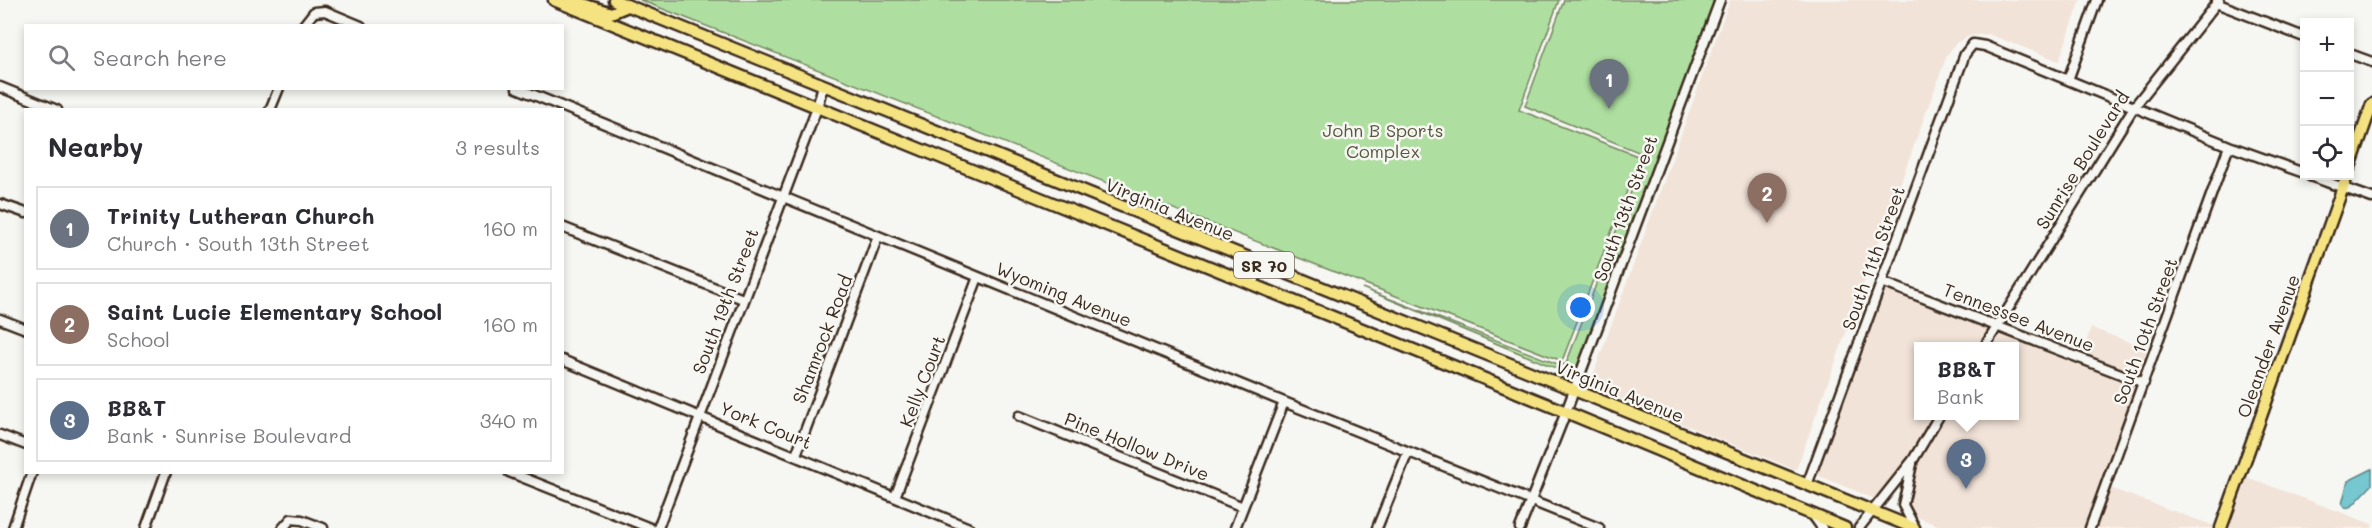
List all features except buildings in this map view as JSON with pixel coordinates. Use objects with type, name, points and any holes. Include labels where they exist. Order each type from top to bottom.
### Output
[{"type":"main road","name":"SR 70","points":[[554,0],[1845,528]]},
{"type":"main road","points":[[571,0],[611,13],[628,6]]},
{"type":"main road","name":"Virginia Avenue","points":[[614,0],[1915,528]]},
{"type":"main road","points":[[2354,153],[2372,104]]},
{"type":"main road","name":"Oleander Avenue","points":[[2221,528],[2346,180]]},
{"type":"street","name":"South 13th Street","points":[[1520,528],[1566,412],[1720,0]]},
{"type":"street","points":[[2097,0],[2068,80],[2229,146],[2300,172]]},
{"type":"street","points":[[2217,2],[2300,35]]},
{"type":"street","name":"Sunrise Boulevard","points":[[1988,342],[2134,107],[2217,2]]},
{"type":"street","points":[[305,24],[314,12],[325,11],[356,24]]},
{"type":"street","name":"South 11th Street","points":[[1807,484],[1965,54],[1973,44],[1985,46],[2068,80]]},
{"type":"street","points":[[2354,56],[2372,62]]},
{"type":"street","name":"South 19th Street","points":[[658,528],[817,108],[823,85]]},
{"type":"street","points":[[1,90],[51,108]]},
{"type":"street","points":[[271,108],[278,90]]},
{"type":"street","name":"Wyoming Avenue","points":[[522,90],[1284,402],[1599,528]]},
{"type":"street","name":"South 10th Street","points":[[2090,528],[2229,146]]},
{"type":"street","points":[[2322,180],[2372,198]]},
{"type":"street","points":[[0,204],[24,212]]},
{"type":"street","points":[[564,228],[743,299]]},
{"type":"street","name":"Shamrock Road","points":[[796,454],[878,236]]},
{"type":"street","points":[[1252,284],[1261,264]]},
{"type":"street","name":"Kelly Court","points":[[895,497],[978,277]]},
{"type":"street","name":"Tennessee Avenue","points":[[1882,282],[2144,383]]},
{"type":"street","points":[[0,319],[24,328]]},
{"type":"street","name":"York Court","points":[[564,361],[796,454],[954,525],[969,528]]},
{"type":"street","points":[[1235,528],[1284,402]]},
{"type":"street","name":"Pine Hollow Drive","points":[[1019,416],[1243,507]]},
{"type":"street","points":[[1859,528],[1913,460],[1937,420]]},
{"type":"street","points":[[0,435],[24,444]]},
{"type":"street","points":[[1377,528],[1408,452]]},
{"type":"street","points":[[1913,460],[1903,506],[1915,528]]},
{"type":"street","points":[[13,528],[31,474]]},
{"type":"street","points":[[146,528],[164,474]]},
{"type":"street","points":[[514,474],[650,528]]},
{"type":"street","points":[[1812,514],[1822,528]]},
{"type":"street","points":[[283,528],[291,519],[323,528]]},
{"type":"shaded area","points":[[1730,0],[2081,0],[2059,61],[1988,34],[1969,36],[1956,43],[1947,55],[1796,470],[1589,386]]},
{"type":"shaded area","points":[[1884,288],[1991,329],[1983,342],[1914,342],[1914,420],[1932,420],[1909,458],[1875,499],[1817,475]]},
{"type":"shaded area","points":[[2091,328],[2151,350],[2141,376],[2082,354]]},
{"type":"shaded area","points":[[2000,332],[2138,386],[2086,528],[1944,528],[1912,515],[1907,505],[1917,462],[1942,420],[2019,420],[2019,342],[1994,342]]},
{"type":"shaded area","points":[[2244,476],[2372,524],[2372,528],[2226,528]]},
{"type":"shaded area","points":[[2110,488],[2217,527],[2095,528]]},
{"type":"green space","name":"John B Sports Complex","points":[[640,0],[1559,0],[1519,110],[1640,157],[1562,361]]},
{"type":"green space","points":[[1564,0],[1715,0],[1575,376],[1362,288],[1560,365],[1566,364],[1644,157],[1641,153],[1525,106]]},
{"type":"water","points":[[2372,469],[2372,485],[2352,506],[2346,508],[2342,504],[2348,481]]},
{"type":"place","name":"Trinity Lutheran Church","points":[[1609,109]]},
{"type":"place","name":"Saint Lucie Elementary School","points":[[1767,223]]},
{"type":"place","name":"BB&T","points":[[1966,489]]}]
